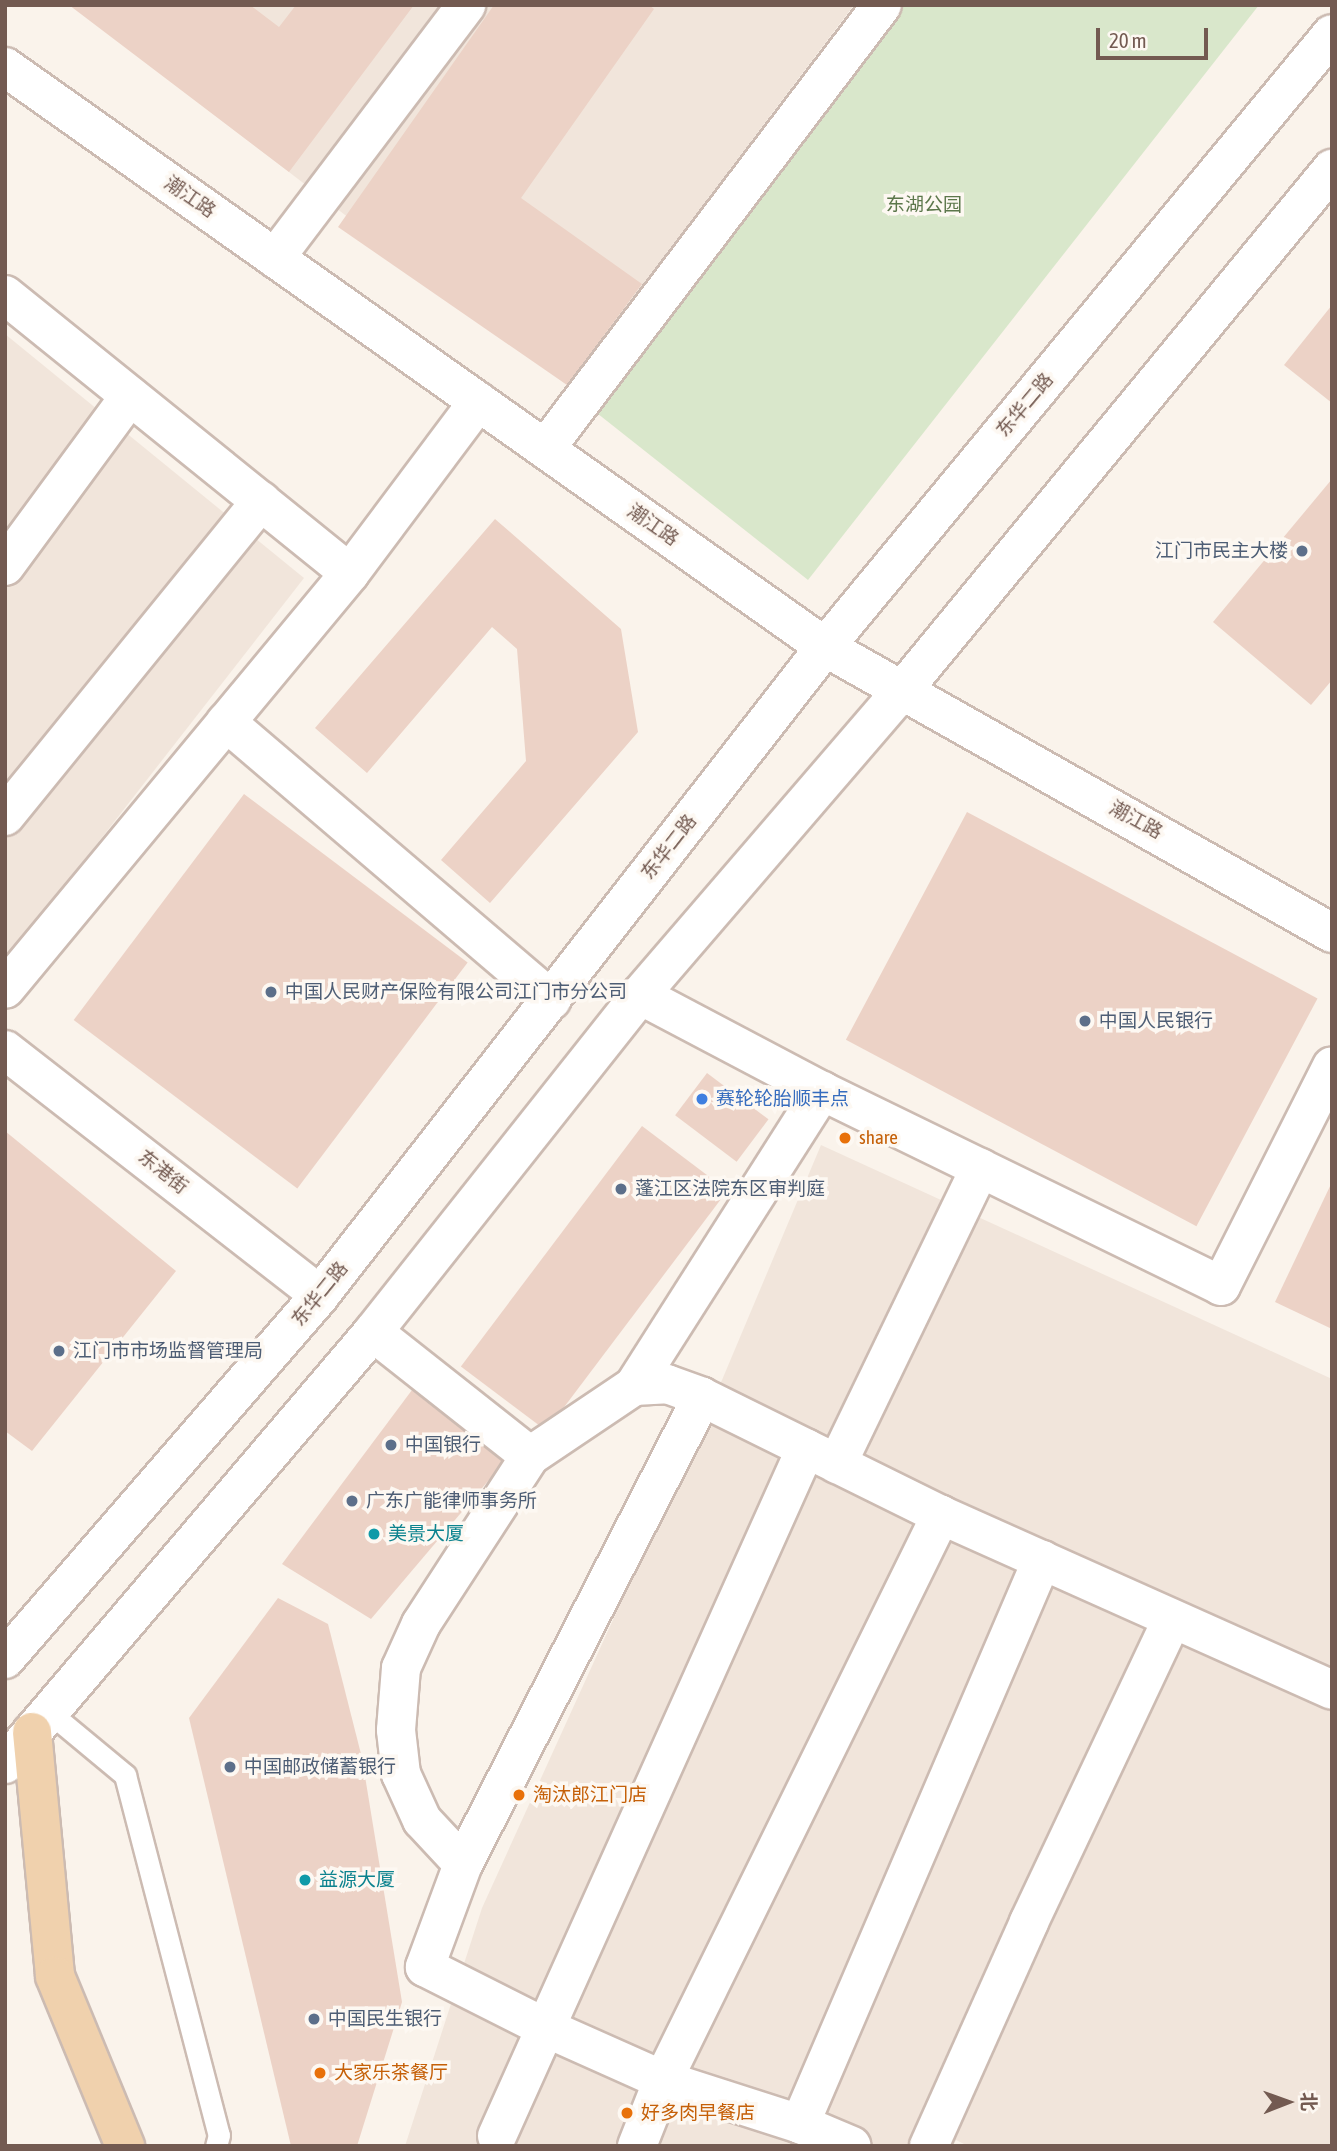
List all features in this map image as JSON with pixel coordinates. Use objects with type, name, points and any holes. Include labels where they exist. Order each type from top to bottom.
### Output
[{"type":"main road","points":[[41,1722],[55,1976],[125,2146]]},
{"type":"street","points":[[275,258],[466,5]]},
{"type":"street","points":[[545,449],[883,5]]},
{"type":"street","name":"东华二路","points":[[5,1659],[320,1295],[825,647],[1332,33]]},
{"type":"street","name":"潮江路","points":[[5,67],[825,647],[901,692],[1152,828],[1332,933]]},
{"type":"street","points":[[5,1764],[373,1332],[640,995],[901,692],[1332,169]]},
{"type":"street","points":[[5,295],[350,573]]},
{"type":"street","points":[[5,566],[130,396]]},
{"type":"street","points":[[5,989],[350,573],[478,402]]},
{"type":"street","points":[[5,816],[261,501]]},
{"type":"street","points":[[226,722],[551,1000]]},
{"type":"street","points":[[640,995],[822,1091],[1220,1286],[1332,1066]]},
{"type":"street","name":"东港街","points":[[5,1050],[320,1295]]},
{"type":"street","points":[[463,1864],[422,1820],[401,1774],[396,1730],[401,1668],[421,1624],[530,1456],[634,1386],[822,1091]]},
{"type":"street","points":[[497,2136],[546,2028],[822,1456],[980,1168]]},
{"type":"street","points":[[373,1332],[530,1456]]},
{"type":"street","points":[[634,1386],[667,1384],[702,1397],[941,1515],[1332,1690]]},
{"type":"street","points":[[702,1397],[463,1864],[425,1967],[546,2028],[663,2080],[800,2124],[852,2146]]},
{"type":"street","points":[[637,2146],[663,2080],[941,1515]]},
{"type":"street","points":[[800,2124],[1042,1560]]},
{"type":"street","points":[[929,2146],[1029,1922],[1172,1619]]},
{"type":"lane","points":[[41,1722],[124,1775],[219,2135],[216,2146]]},
{"type":"shaded area","points":[[71,5],[854,5],[567,385]]},
{"type":"shaded area","points":[[5,334],[304,578],[5,962]]},
{"type":"shaded area","points":[[821,1145],[1332,1379],[1332,2146],[968,2146],[956,2140],[953,2146],[405,2146],[482,1908],[722,1380]]},
{"type":"green space","name":"东湖公园","points":[[903,5],[1259,5],[808,580],[588,406]]},
{"type":"building","points":[[69,5],[250,5],[279,27],[296,5],[414,5],[289,172]]},
{"type":"building","points":[[494,5],[649,5],[654,9],[521,198],[642,284],[567,385],[338,227]]},
{"type":"building","points":[[1332,305],[1332,403],[1284,365]]},
{"type":"building","name":"江门市民主大楼","points":[[1332,479],[1332,680],[1311,705],[1213,622]]},
{"type":"building","points":[[495,519],[621,629],[638,732],[490,903],[441,860],[526,761],[517,649],[492,627],[367,773],[315,728]]},
{"type":"building","name":"中国人民财产保险有限公司江门市分公司","points":[[244,794],[468,963],[297,1189],[74,1020]]},
{"type":"building","name":"中国人民银行","points":[[967,812],[1318,998],[1196,1226],[846,1040]]},
{"type":"building","points":[[707,1073],[768,1119],[737,1162],[675,1115]]},
{"type":"building","points":[[642,1126],[727,1190],[546,1431],[461,1366]]},
{"type":"building","name":"江门市市场监督管理局","points":[[5,1131],[176,1271],[32,1451],[5,1431]]},
{"type":"building","points":[[1332,1182],[1332,1329],[1275,1302]]},
{"type":"building","name":"美景大厦","points":[[412,1390],[505,1461],[371,1619],[282,1564]]},
{"type":"building","name":"益源大厦","points":[[278,1598],[328,1624],[362,1758],[402,2002],[357,2146],[291,2146],[189,1718]]},
{"type":"place","name":"江门市民主大楼","points":[[1302,551]]},
{"type":"place","name":"中国人民财产保险有限公司江门市分公司","points":[[271,992]]},
{"type":"place","name":"中国人民银行","points":[[1085,1021]]},
{"type":"place","name":"赛轮轮胎顺丰点","points":[[702,1099]]},
{"type":"place","name":"share","points":[[845,1138]]},
{"type":"place","name":"蓬江区法院东区审判庭","points":[[621,1189]]},
{"type":"place","name":"江门市市场监督管理局","points":[[59,1351]]},
{"type":"place","name":"中国银行","points":[[391,1445]]},
{"type":"place","name":"广东广能律师事务所","points":[[352,1501]]},
{"type":"place","name":"美景大厦","points":[[374,1534]]},
{"type":"place","name":"中国邮政储蓄银行","points":[[230,1767]]},
{"type":"place","name":"淘汰郎江门店","points":[[519,1795]]},
{"type":"place","name":"益源大厦","points":[[305,1880]]},
{"type":"place","name":"中国民生银行","points":[[314,2019]]},
{"type":"place","name":"大家乐茶餐厅","points":[[320,2073]]},
{"type":"place","name":"好多肉早餐店","points":[[627,2113]]}]
